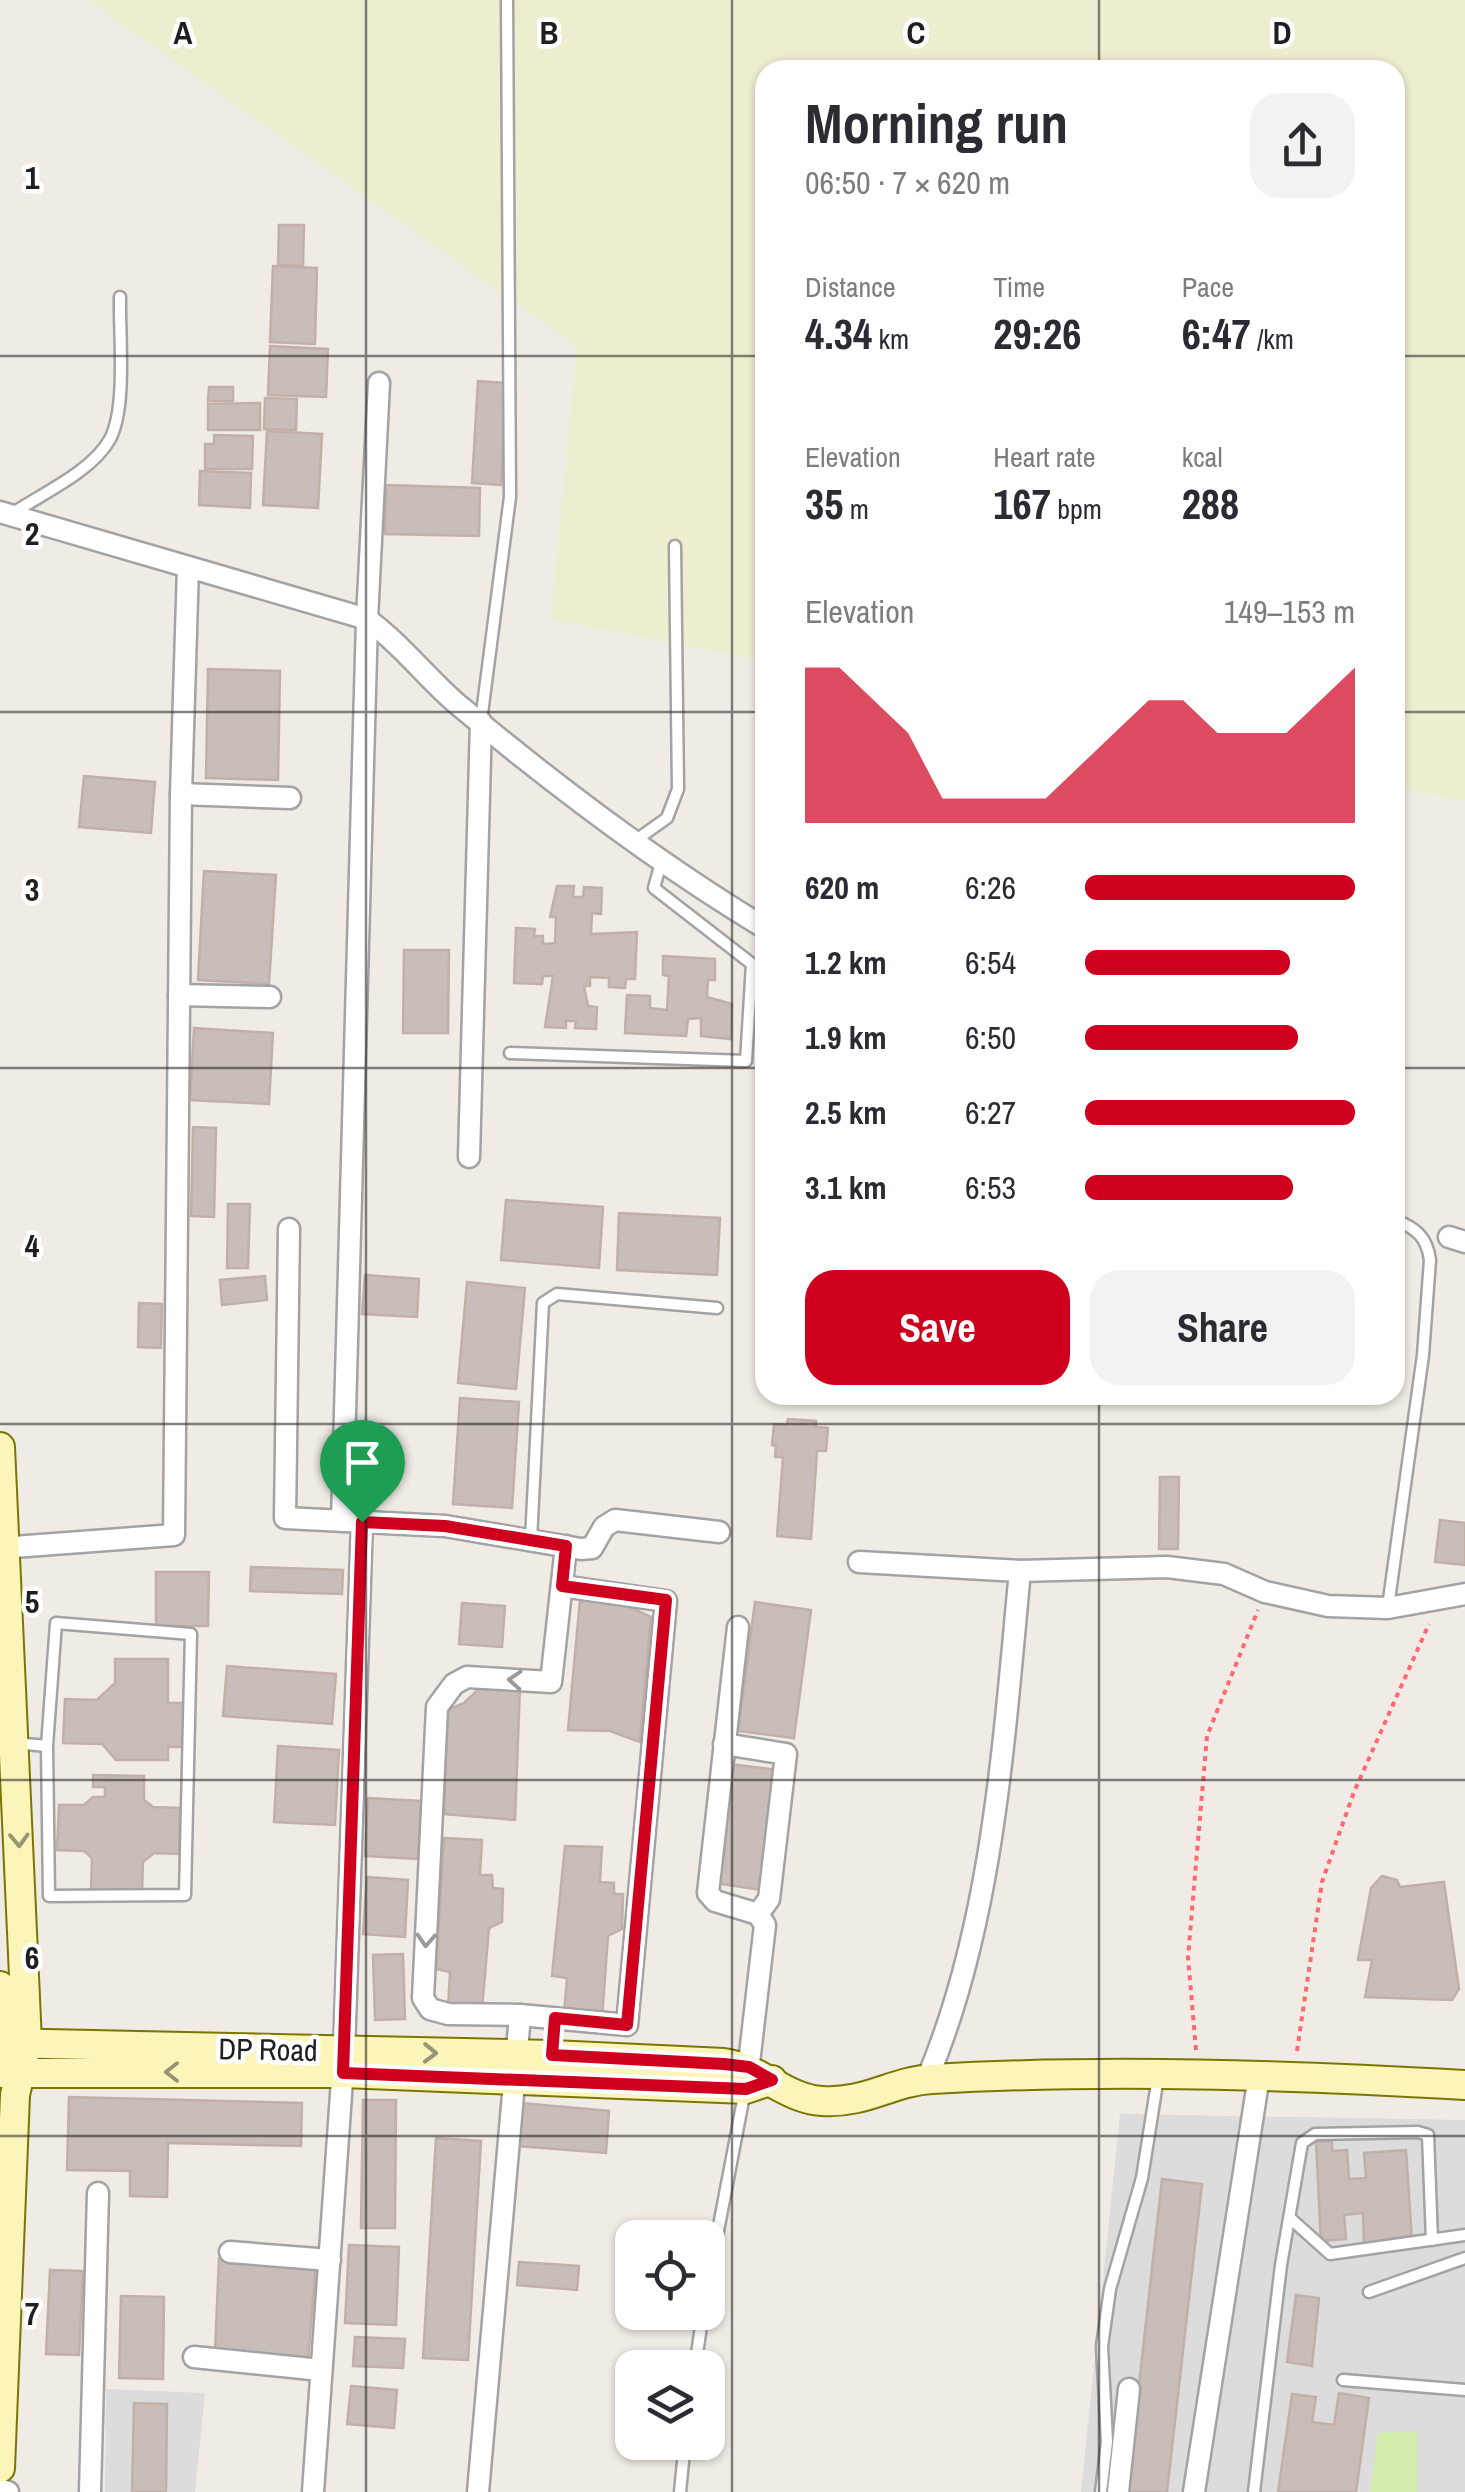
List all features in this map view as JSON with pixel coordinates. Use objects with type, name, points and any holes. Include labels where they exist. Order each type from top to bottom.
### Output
[{"type":"street","points":[[312,2492],[324,2260],[344,2063],[367,620],[379,383]]},
{"type":"street","points":[[5,514],[367,620],[395,640],[453,700],[481,722],[636,840],[755,921]]},
{"type":"street","points":[[3,1548],[174,1535],[181,794],[188,567]]},
{"type":"street","points":[[469,1157],[481,722]]},
{"type":"street","points":[[181,794],[290,798]]},
{"type":"street","points":[[179,995],[270,997]]},
{"type":"street","points":[[289,1229],[286,1518],[445,1526],[592,1548],[604,1527],[615,1520],[720,1532]]},
{"type":"street","points":[[0,1447],[11,2078],[0,2468]]},
{"type":"street","points":[[562,1586],[666,1600],[627,2025],[520,2015],[448,2014],[430,2009],[423,1998],[437,1707],[454,1684],[467,1677],[550,1682],[566,1546]]},
{"type":"street","points":[[859,1562],[1020,1571],[1167,1567],[1224,1574],[1265,1592],[1328,1606],[1388,1608],[1465,1594]]},
{"type":"street","points":[[927,2079],[954,2017],[994,1805],[1020,1571]]},
{"type":"street","points":[[738,1627],[708,1893],[715,1901],[758,1914]]},
{"type":"street","points":[[724,1744],[786,1754],[768,1898],[758,1914],[765,1936],[756,2079],[815,2101],[852,2103],[927,2079],[1294,2075],[1465,2086]]},
{"type":"street","points":[[0,1986],[10,2043]]},
{"type":"street","points":[[478,2492],[520,2015]]},
{"type":"street","points":[[552,2068],[555,2018]]},
{"type":"street","name":"DP Road","points":[[10,2043],[344,2063],[552,2068],[756,2079]]},
{"type":"street","name":"DP Road","points":[[11,2078],[344,2063]]},
{"type":"street","points":[[1194,2492],[1259,2076]]},
{"type":"street","points":[[90,2492],[98,2193]]},
{"type":"street","points":[[230,2252],[324,2260]]},
{"type":"street","points":[[316,2370],[315,2313],[324,2260]]},
{"type":"street","points":[[194,2356],[316,2370]]},
{"type":"street","points":[[1118,2492],[1129,2389]]},
{"type":"street","points":[[0,2490],[8,2492]]},
{"type":"lane","points":[[481,722],[510,498],[507,0]]},
{"type":"lane","points":[[5,514],[86,464],[111,438],[119,398],[120,298]]},
{"type":"lane","points":[[636,840],[667,818],[678,789],[675,546]]},
{"type":"lane","points":[[510,1053],[746,1061],[752,964],[654,888],[662,858]]},
{"type":"lane","points":[[1388,1608],[1423,1355],[1430,1260],[1428,1246],[1416,1228],[1405,1224]]},
{"type":"lane","points":[[531,1540],[544,1304],[558,1294],[717,1308]]},
{"type":"lane","points":[[56,1623],[191,1634],[185,1895],[49,1896],[47,1746],[56,1623]]},
{"type":"lane","points":[[8,1743],[47,1746]]},
{"type":"lane","points":[[1100,2492],[1107,2442],[1102,2346],[1110,2289],[1142,2178],[1158,2076]]},
{"type":"lane","points":[[723,2220],[756,2079]]},
{"type":"lane","points":[[1254,2492],[1302,2143],[1314,2134],[1418,2132],[1428,2136],[1432,2240]]},
{"type":"lane","points":[[1291,2219],[1330,2254],[1465,2235]]},
{"type":"lane","points":[[1370,2292],[1465,2258]]},
{"type":"lane","points":[[1342,2380],[1465,2390]]},
{"type":"lane","points":[[680,2492],[683,2460]]},
{"type":"path","points":[[1198,2077],[1188,1957],[1207,1736],[1265,1592]]},
{"type":"path","points":[[1294,2075],[1322,1882],[1354,1792],[1439,1601]]},
{"type":"shaded area","points":[[88,0],[1465,0],[1465,801],[1405,789],[1405,60],[755,60],[755,659],[551,619],[577,347]]},
{"type":"shaded area","points":[[1120,2114],[1465,2120],[1465,2492],[1081,2492]]},
{"type":"shaded area","points":[[106,2389],[205,2393],[195,2492],[105,2492]]},
{"type":"green space","points":[[1417,2431],[1417,2492],[1370,2492],[1378,2433]]},
{"type":"building","points":[[279,225],[304,225],[303,266],[278,265]]},
{"type":"building","points":[[273,266],[317,268],[315,344],[270,342]]},
{"type":"building","points":[[270,346],[328,349],[326,397],[268,395]]},
{"type":"building","points":[[478,381],[506,383],[501,485],[472,483]]},
{"type":"building","points":[[209,387],[233,387],[233,401],[208,401]]},
{"type":"building","points":[[265,398],[297,399],[296,430],[264,429]]},
{"type":"building","points":[[260,403],[260,430],[208,430],[208,404]]},
{"type":"building","points":[[267,431],[322,434],[318,508],[263,505]]},
{"type":"building","points":[[214,435],[253,436],[252,469],[205,469],[205,444],[214,444]]},
{"type":"building","points":[[200,471],[251,473],[250,508],[199,505]]},
{"type":"building","points":[[386,485],[480,488],[479,536],[385,534]]},
{"type":"building","points":[[208,669],[280,671],[278,780],[206,778]]},
{"type":"building","points":[[84,776],[155,782],[151,833],[79,827]]},
{"type":"building","points":[[204,871],[276,875],[269,984],[198,980]]},
{"type":"building","points":[[557,886],[574,886],[573,897],[583,897],[584,887],[602,888],[601,914],[592,913],[591,934],[637,932],[635,979],[626,979],[625,988],[609,987],[609,978],[590,977],[590,986],[584,986],[588,1006],[597,1007],[596,1029],[575,1028],[576,1021],[566,1021],[566,1028],[545,1027],[553,976],[543,976],[542,984],[514,983],[516,928],[535,929],[534,936],[543,936],[543,944],[555,943],[556,917],[550,917]]},
{"type":"building","points":[[404,950],[449,950],[448,1033],[403,1033]]},
{"type":"building","points":[[663,956],[715,959],[715,980],[708,980],[707,997],[732,1004],[731,1039],[701,1036],[701,1018],[688,1019],[686,1036],[625,1033],[627,995],[650,996],[650,1008],[667,1010],[669,976],[663,975]]},
{"type":"building","points":[[194,1028],[273,1033],[269,1104],[190,1100]]},
{"type":"building","points":[[193,1127],[216,1128],[214,1217],[191,1216]]},
{"type":"building","points":[[506,1200],[603,1207],[599,1268],[501,1260]]},
{"type":"building","points":[[228,1204],[250,1204],[248,1268],[227,1268]]},
{"type":"building","points":[[619,1213],[720,1218],[717,1275],[617,1270]]},
{"type":"building","points":[[365,1275],[419,1279],[417,1317],[362,1314]]},
{"type":"building","points":[[265,1276],[267,1300],[222,1305],[220,1280]]},
{"type":"building","points":[[467,1282],[525,1288],[516,1389],[458,1383]]},
{"type":"building","points":[[139,1303],[162,1304],[161,1348],[138,1347]]},
{"type":"building","points":[[460,1398],[519,1402],[512,1508],[453,1504]]},
{"type":"building","points":[[788,1419],[816,1421],[816,1427],[828,1428],[826,1451],[817,1451],[811,1539],[777,1536],[783,1457],[775,1457],[776,1446],[772,1445],[774,1424],[787,1425]]},
{"type":"building","points":[[1160,1477],[1179,1477],[1178,1549],[1159,1549]]},
{"type":"building","points":[[1440,1520],[1465,1523],[1465,1565],[1435,1562]]},
{"type":"building","points":[[251,1567],[343,1570],[342,1594],[250,1591]]},
{"type":"building","points":[[156,1572],[209,1572],[208,1626],[156,1626]]},
{"type":"building","points":[[580,1600],[618,1601],[651,1617],[640,1742],[610,1731],[568,1730]]},
{"type":"building","points":[[755,1602],[811,1610],[794,1738],[738,1731]]},
{"type":"building","points":[[462,1603],[505,1606],[502,1647],[459,1644]]},
{"type":"building","points":[[115,1659],[168,1659],[168,1703],[185,1703],[184,1747],[168,1747],[168,1760],[116,1760],[102,1744],[63,1743],[65,1699],[97,1700],[115,1683]]},
{"type":"building","points":[[227,1666],[336,1674],[332,1724],[223,1716]]},
{"type":"building","points":[[485,1683],[520,1686],[515,1820],[444,1814],[447,1710],[464,1703]]},
{"type":"building","points":[[278,1746],[339,1750],[335,1825],[274,1822]]},
{"type":"building","points":[[730,1764],[779,1770],[762,1890],[714,1883]]},
{"type":"building","points":[[93,1775],[144,1776],[144,1800],[153,1807],[180,1808],[179,1854],[154,1853],[143,1862],[142,1891],[91,1890],[92,1858],[84,1851],[57,1850],[59,1805],[84,1805],[93,1797],[105,1797],[105,1787],[93,1787]]},
{"type":"building","points":[[368,1798],[421,1801],[418,1859],[365,1856]]},
{"type":"building","points":[[444,1838],[482,1840],[480,1875],[492,1875],[493,1888],[503,1889],[502,1922],[489,1928],[482,2010],[448,2008],[450,1972],[436,1969]]},
{"type":"building","points":[[565,1846],[602,1847],[600,1882],[614,1883],[614,1894],[623,1894],[622,1929],[608,1936],[602,2018],[564,2014],[567,1978],[552,1976]]},
{"type":"building","points":[[1382,1876],[1397,1880],[1400,1887],[1444,1882],[1459,1989],[1452,2000],[1365,1997],[1372,1960],[1358,1960],[1371,1888]]},
{"type":"building","points":[[367,1877],[408,1880],[405,1937],[363,1934]]},
{"type":"building","points":[[403,1954],[405,2019],[375,2020],[373,1955]]},
{"type":"building","points":[[69,2097],[302,2103],[301,2146],[168,2143],[167,2197],[130,2196],[130,2171],[67,2170]]},
{"type":"building","points":[[363,2100],[396,2100],[395,2228],[361,2228]]},
{"type":"building","points":[[521,2103],[609,2111],[606,2153],[518,2146]]},
{"type":"building","points":[[436,2138],[481,2141],[468,2360],[423,2358]]},
{"type":"building","points":[[1332,2141],[1332,2151],[1347,2150],[1349,2179],[1366,2178],[1364,2153],[1406,2150],[1412,2241],[1364,2244],[1363,2213],[1344,2215],[1346,2239],[1321,2241],[1316,2142]]},
{"type":"building","points":[[1162,2179],[1202,2184],[1167,2492],[1127,2492]]},
{"type":"building","points":[[349,2245],[399,2247],[396,2325],[345,2323]]},
{"type":"building","points":[[219,2258],[316,2262],[308,2361],[215,2352]]},
{"type":"building","points":[[519,2262],[579,2266],[577,2290],[517,2285]]},
{"type":"building","points":[[50,2270],[83,2271],[79,2355],[46,2354]]},
{"type":"building","points":[[1296,2295],[1319,2298],[1312,2366],[1287,2362]]},
{"type":"building","points":[[121,2296],[164,2297],[163,2379],[119,2378]]},
{"type":"building","points":[[355,2337],[405,2339],[403,2368],[353,2366]]},
{"type":"building","points":[[351,2386],[397,2390],[394,2428],[347,2424]]},
{"type":"building","points":[[1339,2393],[1369,2398],[1356,2492],[1278,2492],[1292,2394],[1316,2397],[1312,2422],[1334,2425]]},
{"type":"building","points":[[134,2403],[167,2404],[166,2492],[132,2492]]},
{"type":"route","points":[[362,1522],[445,1526],[566,1546],[562,1586],[666,1600],[627,2025],[555,2018],[552,2055],[724,2064],[749,2067],[772,2080],[746,2089],[343,2073],[362,1522]]}]
